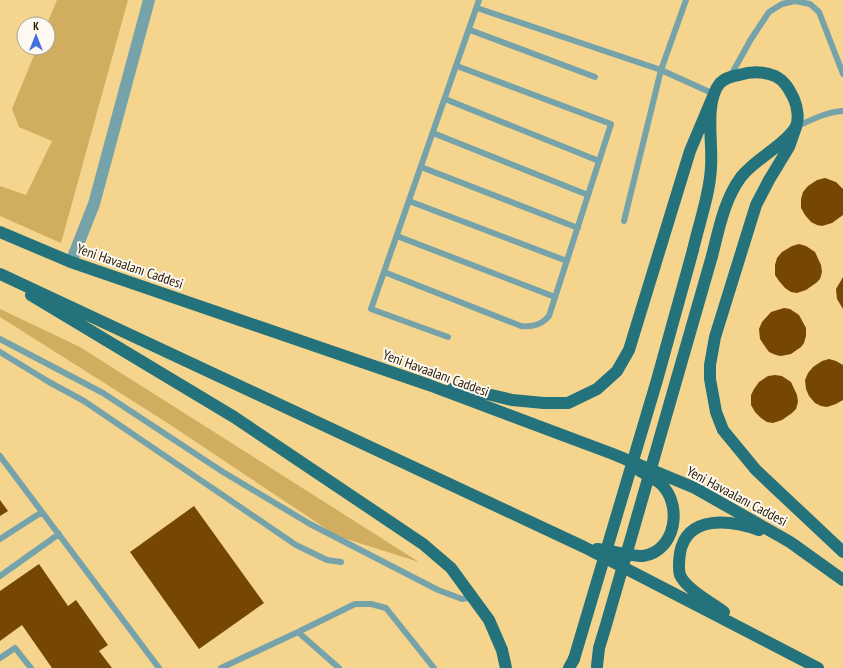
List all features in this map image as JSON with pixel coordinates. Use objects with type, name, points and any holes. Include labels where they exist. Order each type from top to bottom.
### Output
[{"type":"main road","points":[[428,385],[487,394],[512,400],[544,403],[568,403],[597,388],[617,371],[629,350],[690,151],[714,94],[720,83],[730,77],[755,71],[775,76],[784,82],[797,106],[796,127],[790,147],[768,180],[756,205],[715,337],[710,365],[710,379],[716,412],[723,430],[756,470],[843,552]]},
{"type":"main road","points":[[572,663],[655,388],[707,194],[711,167],[711,110],[714,94]]},
{"type":"main road","points":[[597,667],[599,648],[604,630],[728,198],[742,177],[755,162],[785,139],[796,127]]},
{"type":"main road","name":"Yeni Havaalanı Caddesi","points":[[0,232],[71,262],[428,385],[613,454],[695,488],[790,542],[843,580]]},
{"type":"main road","points":[[0,274],[584,546],[818,668]]},
{"type":"main road","points":[[0,274],[47,305],[234,417],[423,544],[451,568],[489,620],[502,650],[506,668]]},
{"type":"main road","points":[[584,546],[642,556],[656,552],[666,542],[674,521],[672,502],[661,485],[613,454]]},
{"type":"main road","points":[[758,637],[689,587],[680,575],[679,562],[681,548],[686,538],[698,527],[710,523],[730,522],[747,526],[790,542]]},
{"type":"street","points":[[71,262],[94,204],[149,0]]},
{"type":"lane","points":[[448,337],[371,308],[480,0]]},
{"type":"lane","points":[[624,221],[661,70],[686,0]]},
{"type":"lane","points":[[730,77],[751,39],[770,12],[782,4],[795,0],[810,4],[819,12],[843,74]]},
{"type":"lane","points":[[477,8],[661,70],[714,94]]},
{"type":"lane","points":[[470,30],[595,77]]},
{"type":"lane","points":[[384,272],[521,326],[536,326],[549,316],[611,124],[457,66]]},
{"type":"lane","points":[[445,99],[599,160]]},
{"type":"lane","points":[[796,127],[836,111],[843,111]]},
{"type":"lane","points":[[433,133],[588,195]]},
{"type":"lane","points":[[421,167],[578,228]]},
{"type":"lane","points":[[409,201],[567,261]]},
{"type":"lane","points":[[397,236],[555,297]]},
{"type":"lane","points":[[0,339],[103,393],[223,472],[310,524],[438,590],[462,599],[472,597]]},
{"type":"lane","points":[[0,352],[49,382],[84,401],[296,545],[327,560],[341,562]]},
{"type":"lane","points":[[0,456],[159,668]]},
{"type":"lane","points":[[0,539],[42,512]]},
{"type":"lane","points":[[0,576],[59,534]]},
{"type":"lane","points":[[221,668],[355,604],[371,604],[386,608],[434,668]]},
{"type":"lane","points":[[298,632],[339,668]]},
{"type":"lane","points":[[0,658],[15,648],[31,668]]},
{"type":"shaded area","points":[[57,0],[128,0],[61,243],[0,216],[0,186],[26,195],[52,141],[19,127],[12,109],[34,56],[56,56],[56,16],[50,16]]},
{"type":"shaded area","points":[[0,309],[80,347],[419,562],[337,536],[166,422],[0,317]]},
{"type":"building","points":[[825,178],[836,182],[843,189],[843,215],[832,223],[822,226],[811,222],[805,215],[801,208],[801,199],[803,192],[808,186],[817,180]]},
{"type":"building","points":[[799,244],[806,246],[815,252],[821,265],[822,272],[820,279],[816,283],[806,290],[797,293],[791,292],[785,288],[779,281],[775,275],[775,265],[777,258],[782,252]]},
{"type":"building","points":[[843,277],[843,309],[837,299],[836,289]]},
{"type":"building","points":[[784,308],[790,309],[799,315],[806,328],[806,336],[801,347],[791,354],[781,356],[769,352],[760,339],[759,329],[762,322],[771,312]]},
{"type":"building","points":[[829,359],[843,365],[843,400],[827,407],[815,403],[809,396],[806,389],[805,380],[813,367],[822,361]]},
{"type":"building","points":[[768,376],[782,376],[791,382],[797,395],[798,402],[796,409],[792,413],[782,420],[773,423],[767,422],[755,412],[751,405],[751,395],[759,382]]},
{"type":"building","points":[[0,500],[8,511],[0,516]]},
{"type":"building","points":[[194,506],[264,603],[199,649],[130,552]]},
{"type":"building","points":[[39,564],[68,606],[76,600],[108,645],[99,651],[112,668],[52,668],[22,625],[0,641],[0,591]]}]
